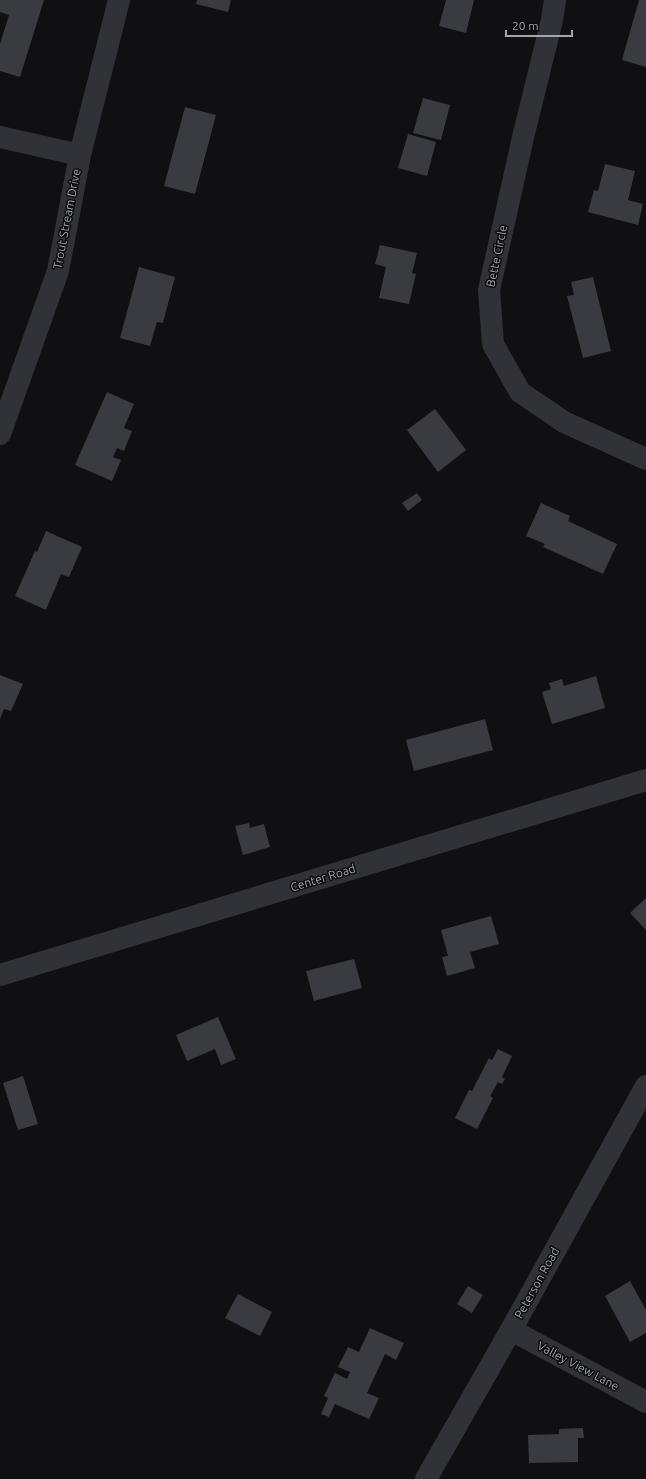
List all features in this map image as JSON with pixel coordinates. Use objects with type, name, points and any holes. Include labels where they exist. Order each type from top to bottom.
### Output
[{"type":"street","name":"Trout Stream Drive","points":[[0,434],[58,271],[80,155],[119,0]]},
{"type":"street","name":"Bette Circle","points":[[555,0],[552,20],[524,133],[489,290],[493,344],[520,392],[564,422],[646,458]]},
{"type":"street","points":[[0,137],[80,155]]},
{"type":"street","name":"Center Road","points":[[0,975],[646,780]]},
{"type":"street","name":"Peterson Road","points":[[426,1479],[646,1086]]},
{"type":"street","name":"Valley View Lane","points":[[510,1330],[646,1402]]},
{"type":"building","points":[[0,0],[44,0],[20,77],[0,71],[0,44],[9,15],[0,12]]},
{"type":"building","points":[[197,0],[231,0],[228,12],[196,4]]},
{"type":"building","points":[[446,0],[474,0],[466,33],[439,26]]},
{"type":"building","points":[[639,0],[646,0],[646,67],[622,60]]},
{"type":"building","points":[[423,98],[450,105],[441,140],[413,133]]},
{"type":"building","points":[[185,107],[216,115],[195,194],[164,186]]},
{"type":"building","points":[[408,134],[436,142],[427,176],[398,168]]},
{"type":"building","points":[[605,164],[635,171],[628,200],[643,204],[638,225],[588,212],[594,190],[598,191]]},
{"type":"building","points":[[380,245],[417,253],[412,273],[416,274],[409,304],[379,298],[386,267],[375,264]]},
{"type":"building","points":[[139,267],[175,277],[163,323],[157,322],[150,346],[120,338]]},
{"type":"building","points":[[593,277],[611,351],[583,358],[567,296],[574,295],[571,282]]},
{"type":"building","points":[[107,392],[134,404],[124,428],[132,431],[124,451],[117,448],[113,457],[121,460],[112,481],[75,465]]},
{"type":"building","points":[[435,409],[466,450],[438,472],[407,430]]},
{"type":"building","points":[[417,493],[422,500],[408,511],[402,503]]},
{"type":"building","points":[[541,503],[570,516],[568,521],[617,544],[603,574],[543,547],[545,544],[526,536]]},
{"type":"building","points":[[46,531],[82,547],[69,577],[61,574],[46,610],[15,596],[35,551],[37,552]]},
{"type":"building","points":[[0,675],[23,684],[11,711],[4,709],[0,719]]},
{"type":"building","points":[[596,676],[605,708],[552,724],[542,692],[551,689],[549,683],[562,679],[564,686]]},
{"type":"building","points":[[485,719],[493,750],[414,771],[406,740]]},
{"type":"building","points":[[249,823],[250,828],[264,824],[270,847],[243,855],[235,826]]},
{"type":"building","points":[[646,898],[646,930],[630,913]]},
{"type":"building","points":[[491,916],[499,944],[470,952],[475,968],[447,976],[442,957],[448,956],[441,930]]},
{"type":"building","points":[[354,959],[362,988],[314,1001],[306,971]]},
{"type":"building","points":[[218,1017],[236,1059],[221,1065],[215,1049],[187,1061],[176,1035]]},
{"type":"building","points":[[498,1049],[512,1056],[502,1077],[505,1079],[502,1084],[498,1082],[490,1096],[493,1098],[477,1129],[455,1118],[469,1090],[472,1091],[489,1058],[492,1060]]},
{"type":"building","points":[[23,1076],[38,1124],[18,1130],[3,1083]]},
{"type":"building","points":[[630,1281],[646,1310],[646,1333],[630,1342],[605,1296]]},
{"type":"building","points":[[468,1286],[483,1295],[472,1313],[457,1304]]},
{"type":"building","points":[[238,1294],[272,1312],[260,1336],[225,1318]]},
{"type":"building","points":[[370,1328],[404,1343],[396,1360],[385,1354],[367,1393],[379,1398],[369,1419],[335,1404],[329,1417],[321,1414],[328,1398],[324,1396],[335,1373],[347,1379],[350,1372],[338,1367],[348,1347],[359,1352]]},
{"type":"building","points":[[583,1428],[584,1438],[578,1438],[578,1462],[529,1463],[528,1435],[559,1434],[559,1429]]}]
